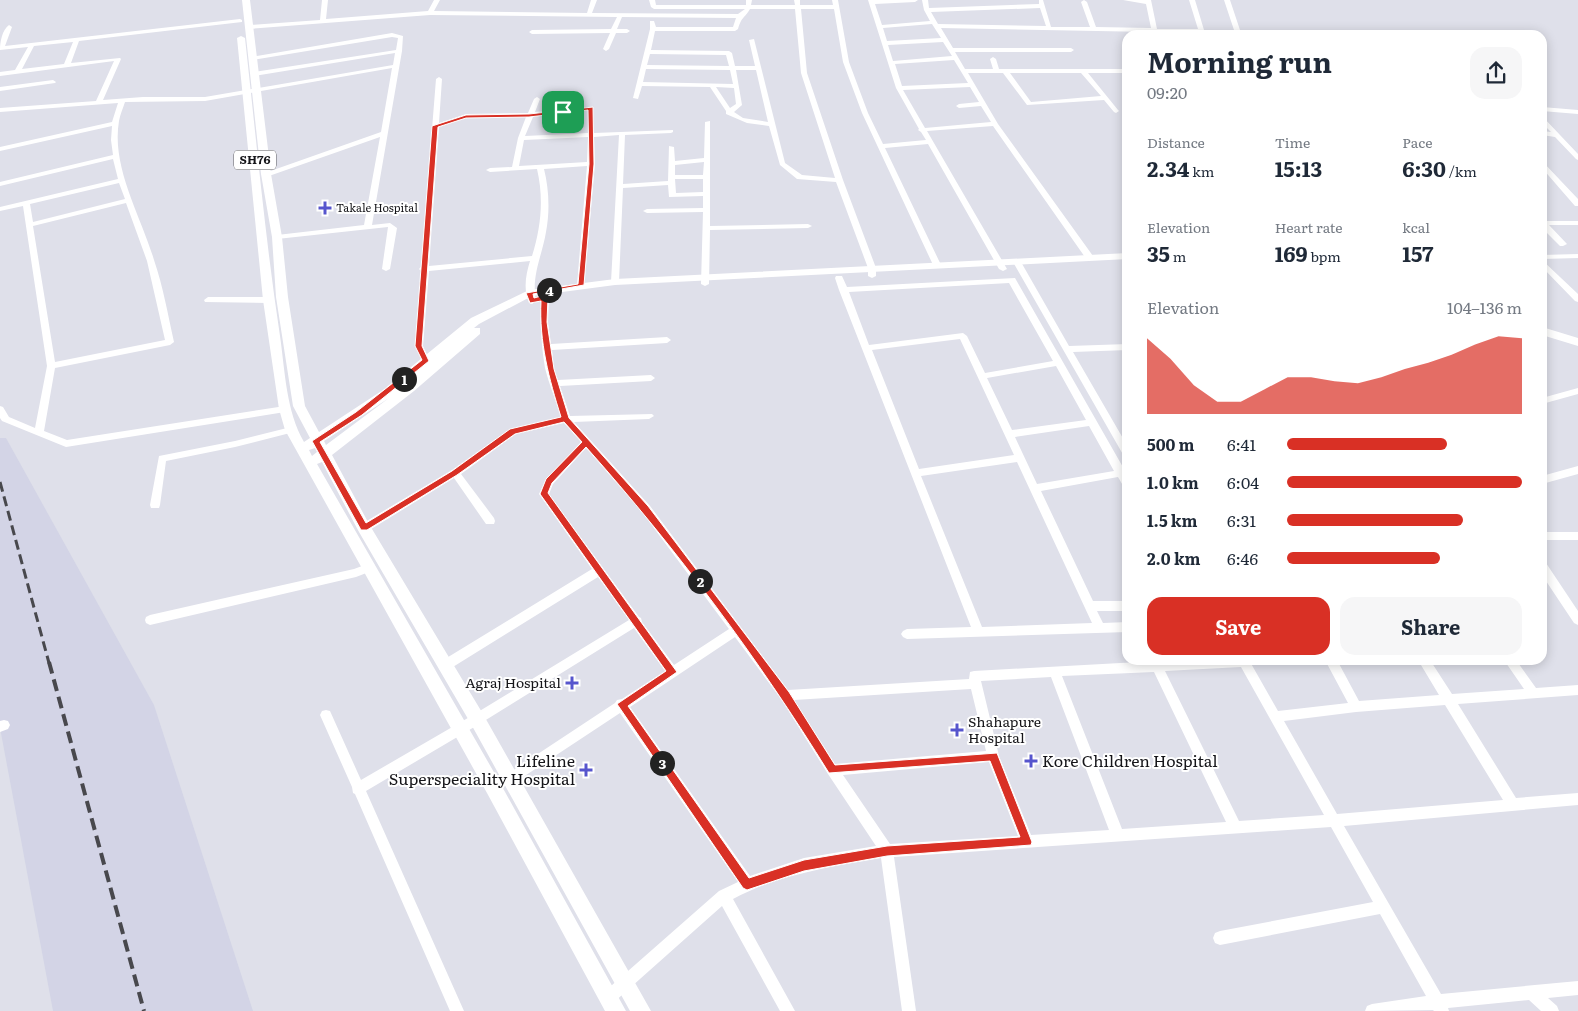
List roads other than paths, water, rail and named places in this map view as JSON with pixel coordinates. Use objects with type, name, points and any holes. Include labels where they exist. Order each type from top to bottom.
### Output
[{"type":"main road","name":"SH76","points":[[237,0],[253,58],[254,74],[251,92],[277,237],[294,380],[299,406],[364,528],[477,719],[642,1011]]},
{"type":"main road","name":"SH76","points":[[246,0],[244,24],[269,300],[285,409],[291,430],[370,568],[612,1004]]},
{"type":"main road","points":[[310,464],[410,388],[487,322],[531,297],[545,298],[600,290],[705,281],[1019,265],[1122,256]]},
{"type":"main road","points":[[1019,265],[1122,263]]},
{"type":"main road","points":[[301,450],[359,413],[475,321],[531,297],[581,285],[615,282],[839,278],[872,272],[937,265],[1002,266]]},
{"type":"main road","points":[[1547,333],[1578,342]]},
{"type":"main road","points":[[1547,341],[1578,350]]},
{"type":"street","points":[[323,20],[325,0]]},
{"type":"street","points":[[430,13],[438,0]]},
{"type":"street","points":[[589,14],[594,0]]},
{"type":"street","points":[[652,0],[654,7],[749,7],[836,4],[846,62],[865,113],[937,265]]},
{"type":"street","points":[[0,48],[244,24],[430,13],[739,16],[744,14],[749,7],[749,0]]},
{"type":"street","points":[[915,0],[871,1],[899,88],[921,130],[1002,266]]},
{"type":"street","points":[[925,0],[927,10],[995,124],[1090,258]]},
{"type":"street","points":[[1126,0],[1149,2],[1154,30]]},
{"type":"street","points":[[1192,0],[1201,30]]},
{"type":"street","points":[[1227,0],[1237,30]]},
{"type":"street","points":[[1084,2],[1094,29]]},
{"type":"street","points":[[927,10],[1042,3],[1048,28]]},
{"type":"street","points":[[797,4],[804,73],[872,272]]},
{"type":"street","points":[[705,16],[708,7]]},
{"type":"street","points":[[574,32],[577,14]]},
{"type":"street","points":[[606,49],[620,15]]},
{"type":"street","points":[[636,98],[653,29],[652,16]]},
{"type":"street","points":[[653,29],[735,29],[739,16]]},
{"type":"street","points":[[879,27],[935,24],[1122,31]]},
{"type":"street","points":[[0,48],[9,27]]},
{"type":"street","points":[[532,32],[627,32]]},
{"type":"street","points":[[253,58],[392,35],[401,37],[368,226]]},
{"type":"street","points":[[67,65],[77,39]]},
{"type":"street","points":[[752,40],[782,164],[800,177],[839,180]]},
{"type":"street","points":[[884,43],[944,40]]},
{"type":"street","points":[[18,71],[32,44]]},
{"type":"street","points":[[727,45],[737,86],[739,105],[728,113]]},
{"type":"street","points":[[951,50],[1072,50]]},
{"type":"street","points":[[254,74],[399,51]]},
{"type":"street","points":[[647,52],[729,53]]},
{"type":"street","points":[[890,63],[956,58]]},
{"type":"street","points":[[0,74],[118,59],[99,102]]},
{"type":"street","points":[[993,59],[997,71]]},
{"type":"street","points":[[0,110],[99,102],[205,99],[396,66]]},
{"type":"street","points":[[643,67],[759,68]]},
{"type":"street","points":[[964,71],[1122,71]]},
{"type":"street","points":[[1005,71],[1029,104],[1106,98]]},
{"type":"street","points":[[1083,71],[1116,111]]},
{"type":"street","points":[[426,361],[419,346],[439,79]]},
{"type":"street","points":[[0,90],[53,82]]},
{"type":"street","points":[[640,84],[737,86]]},
{"type":"street","points":[[899,88],[972,84]]},
{"type":"street","points":[[712,86],[728,113],[749,122],[772,124]]},
{"type":"street","points":[[515,168],[521,138],[537,99]]},
{"type":"street","points":[[51,366],[170,342],[151,261],[121,180],[113,134],[115,115],[122,101]]},
{"type":"street","points":[[959,106],[984,104]]},
{"type":"street","points":[[435,126],[466,116],[529,115],[591,108],[591,164],[581,285]]},
{"type":"street","points":[[1547,109],[1578,112]]},
{"type":"street","points":[[705,281],[708,122]]},
{"type":"street","points":[[1547,123],[1578,158]]},
{"type":"street","points":[[0,149],[114,124]]},
{"type":"street","points":[[921,130],[995,124]]},
{"type":"street","points":[[521,138],[671,131]]},
{"type":"street","points":[[266,174],[383,134]]},
{"type":"street","points":[[615,282],[622,134]]},
{"type":"street","points":[[1547,134],[1558,135]]},
{"type":"street","points":[[880,146],[928,142]]},
{"type":"street","points":[[671,147],[672,195],[707,194]]},
{"type":"street","points":[[0,184],[117,156]]},
{"type":"street","points":[[671,163],[708,160]]},
{"type":"street","points":[[490,170],[591,164]]},
{"type":"street","points":[[531,297],[534,258],[542,229],[544,185],[540,168]]},
{"type":"street","points":[[1547,169],[1578,204]]},
{"type":"street","points":[[620,186],[707,177]]},
{"type":"street","points":[[0,209],[121,180]]},
{"type":"street","points":[[30,225],[130,200]]},
{"type":"street","points":[[26,203],[51,366],[39,434]]},
{"type":"street","points":[[647,211],[706,210]]},
{"type":"street","points":[[1547,223],[1578,223]]},
{"type":"street","points":[[277,237],[384,224],[393,228],[386,269]]},
{"type":"street","points":[[706,228],[808,226]]},
{"type":"street","points":[[1547,227],[1563,244]]},
{"type":"street","points":[[1547,257],[1578,256]]},
{"type":"street","points":[[424,269],[534,258]]},
{"type":"street","points":[[1019,265],[1122,443]]},
{"type":"street","points":[[1547,267],[1578,299]]},
{"type":"street","points":[[839,278],[978,632]]},
{"type":"street","points":[[843,290],[1012,280],[1121,473],[1035,488]]},
{"type":"street","points":[[1566,287],[1578,286]]},
{"type":"street","points":[[545,298],[544,322],[547,347],[554,383],[566,419],[646,509],[785,694],[832,770],[887,851],[909,1011]]},
{"type":"street","points":[[208,300],[269,300]]},
{"type":"street","points":[[866,348],[963,336],[1100,628]]},
{"type":"street","points":[[547,347],[666,340]]},
{"type":"street","points":[[1067,349],[1122,347]]},
{"type":"street","points":[[982,376],[1059,363]]},
{"type":"street","points":[[554,383],[651,378]]},
{"type":"street","points":[[1547,400],[1578,391]]},
{"type":"street","points":[[0,409],[5,419],[66,444],[285,409]]},
{"type":"street","points":[[364,528],[455,473],[513,431],[566,419],[649,416]]},
{"type":"street","points":[[1009,434],[1092,422]]},
{"type":"street","points":[[155,505],[162,458],[235,444],[291,430]]},
{"type":"street","points":[[586,442],[549,482],[544,494],[672,672]]},
{"type":"street","points":[[915,472],[1020,458]]},
{"type":"street","points":[[1547,479],[1578,470]]},
{"type":"street","points":[[455,473],[490,520]]},
{"type":"street","points":[[1547,536],[1578,536]]},
{"type":"street","points":[[150,620],[356,573],[370,568]]},
{"type":"street","points":[[444,666],[550,603],[600,570]]},
{"type":"street","points":[[1547,574],[1578,620]]},
{"type":"street","points":[[1090,606],[1122,606]]},
{"type":"street","points":[[357,789],[477,719],[637,621]]},
{"type":"street","points":[[907,634],[1122,627]]},
{"type":"street","points":[[510,779],[737,630]]},
{"type":"street","points":[[1027,842],[993,756],[974,676],[1174,665]]},
{"type":"street","points":[[1246,665],[1439,1006]]},
{"type":"street","points":[[1334,665],[1356,706]]},
{"type":"street","points":[[1427,665],[1513,805]]},
{"type":"street","points":[[1513,665],[1533,693]]},
{"type":"street","points":[[1157,666],[1236,828]]},
{"type":"street","points":[[1054,671],[1118,836]]},
{"type":"street","points":[[785,694],[975,684]]},
{"type":"street","points":[[1275,717],[1356,706],[1578,690]]},
{"type":"street","points":[[622,704],[747,884]]},
{"type":"street","points":[[326,715],[357,789],[457,1011]]},
{"type":"street","points":[[832,770],[993,756]]},
{"type":"street","points":[[612,1004],[626,984],[724,896],[747,884],[804,865],[887,851],[1334,822],[1578,799]]},
{"type":"street","points":[[724,896],[788,1011]]},
{"type":"street","points":[[1220,938],[1383,907]]},
{"type":"street","points":[[1372,1011],[1439,1006],[1578,988]]},
{"type":"street","points":[[1532,993],[1552,1011]]},
{"type":"railway","points":[[0,482],[49,663]]},
{"type":"railway","points":[[49,662],[144,1011]]},
{"type":"place","name":"Takale Hospital","points":[[325,208]]},
{"type":"place","name":"Agraj Hospital","points":[[572,683]]},
{"type":"place","name":"Shahapure Hospital","points":[[957,730]]},
{"type":"place","name":"Kore Children Hospital","points":[[1031,761]]},
{"type":"place","name":"Lifeline Superspeciality Hospital","points":[[586,770]]}]
